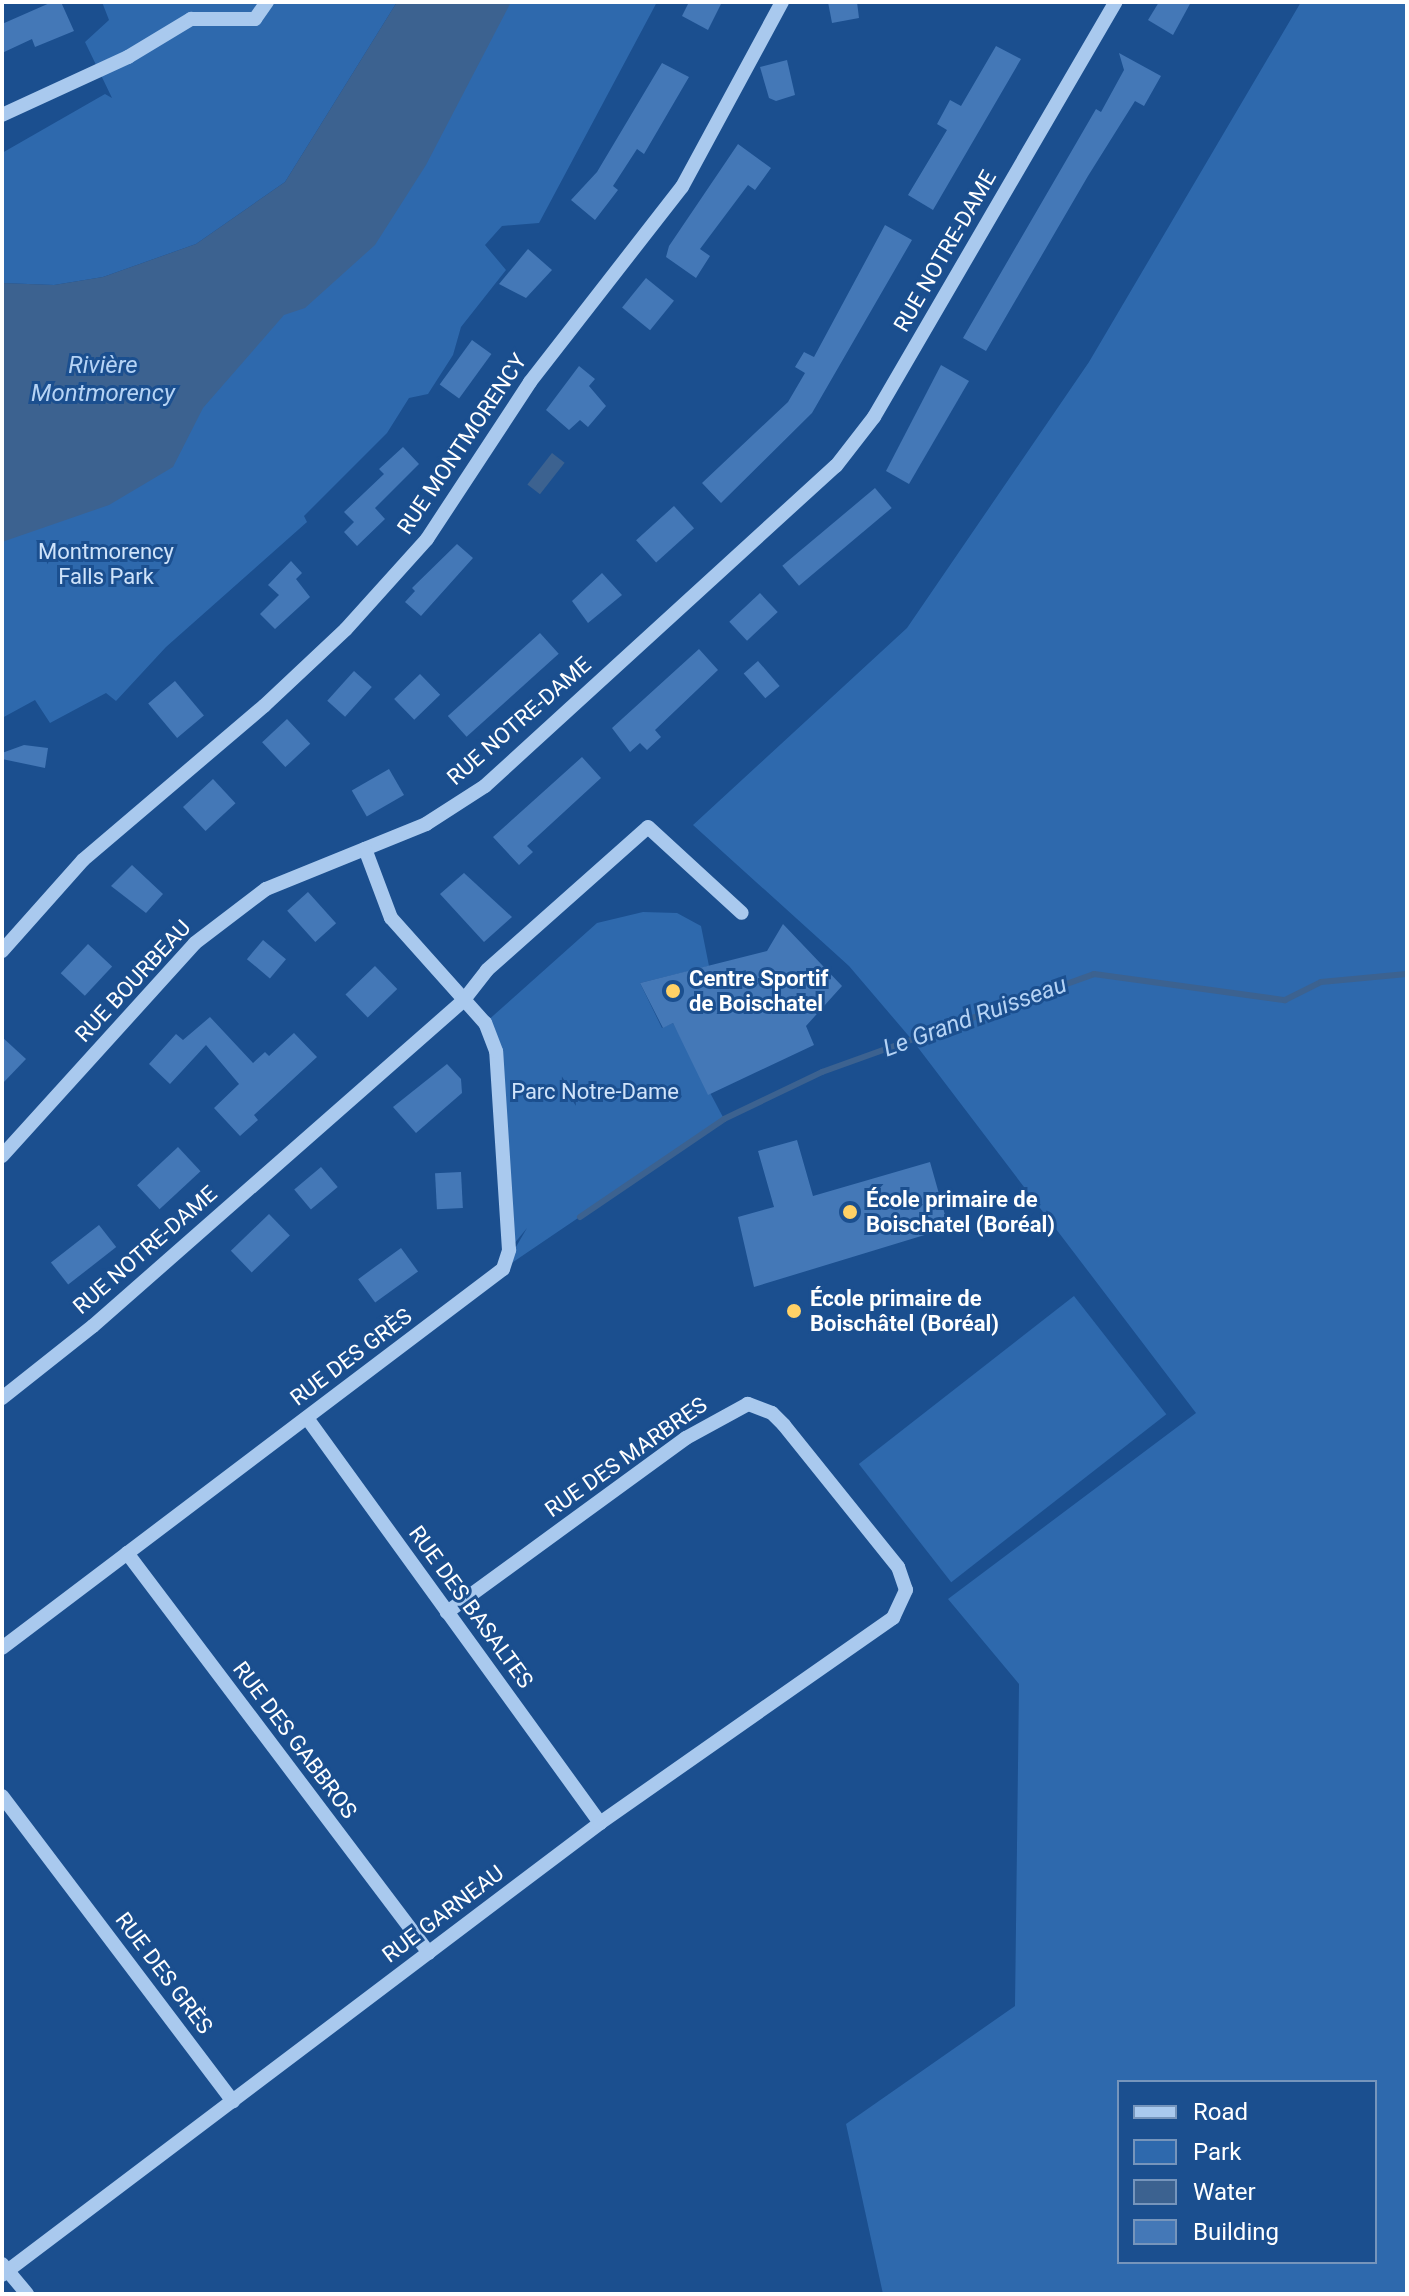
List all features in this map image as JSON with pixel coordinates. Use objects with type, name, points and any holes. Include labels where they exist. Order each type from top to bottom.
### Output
[{"type":"street","points":[[2,115],[128,57],[191,19],[255,19],[267,2]]},
{"type":"street","name":"RUE MONTMORENCY","points":[[2,951],[83,860],[264,706],[346,629],[427,539],[530,382],[682,187],[782,2]]},
{"type":"street","name":"RUE NOTRE-DAME","points":[[365,849],[426,824],[485,786],[836,466],[874,417],[1116,2]]},
{"type":"street","name":"RUE NOTRE-DAME","points":[[2,1398],[93,1326],[463,1001],[487,970],[648,827],[742,913]]},
{"type":"street","points":[[365,849],[391,918],[463,1001]]},
{"type":"street","name":"RUE BOURBEAU","points":[[2,1156],[195,943],[266,889],[365,849]]},
{"type":"street","name":"RUE DES GRÈS","points":[[2,1648],[503,1269],[509,1250],[496,1051],[485,1023],[463,1001]]},
{"type":"street","name":"RUE DES MARBRES","points":[[447,1612],[703,1426],[748,1404],[772,1413],[784,1425],[898,1567],[906,1590]]},
{"type":"street","name":"RUE DES BASALTES","points":[[307,1418],[600,1823]]},
{"type":"street","name":"RUE DES GABBROS","points":[[127,1553],[429,1953]]},
{"type":"street","name":"RUE GARNEAU","points":[[4,2270],[600,1823],[893,1618],[906,1590]]},
{"type":"street","name":"RUE DES GRÈS","points":[[2,1796],[233,2101]]},
{"type":"street","points":[[4,2270],[27,2294]]},
{"type":"green space","points":[[102,2],[397,2],[285,182],[196,244],[103,277],[54,285],[2,283],[2,153],[105,94],[112,98],[85,42],[109,20]]},
{"type":"green space","name":"Montmorency Falls Park","points":[[469,2],[657,2],[539,223],[502,226],[485,245],[506,270],[461,327],[453,355],[428,394],[409,398],[387,433],[304,516],[307,522],[166,647],[116,701],[106,693],[50,723],[35,700],[2,718],[2,429],[40,446]]},
{"type":"green space","points":[[1301,2],[1407,2],[1407,2294],[883,2294],[846,2124],[1015,2006],[1019,1684],[948,1599],[1196,1413],[913,1041],[849,966],[693,825],[907,628],[1089,362]]},
{"type":"green space","name":"Parc Notre-Dame","points":[[643,912],[677,913],[701,926],[709,966],[640,983],[662,1028],[673,1023],[724,1119],[503,1269],[527,1228],[509,1250],[496,1051],[485,1023],[597,923]]},
{"type":"green space","points":[[1074,1296],[1166,1414],[951,1582],[859,1464]]},
{"type":"water","name":"Rivière Montmorency","points":[[397,2],[511,2],[426,165],[375,245],[305,308],[284,315],[203,408],[173,467],[109,505],[2,542],[2,283],[54,285],[103,277],[196,244],[285,182]]},
{"type":"water","points":[[552,453],[565,463],[540,494],[527,485]]},
{"type":"building","points":[[52,2],[61,2],[74,31],[35,47],[32,39],[2,53],[2,24]]},
{"type":"building","points":[[689,2],[722,2],[708,30],[682,16]]},
{"type":"building","points":[[828,2],[857,2],[859,18],[832,23]]},
{"type":"building","points":[[1159,2],[1191,2],[1173,35],[1148,20]]},
{"type":"building","points":[[996,46],[1021,59],[933,210],[908,195],[947,130],[937,124],[950,100],[961,106]]},
{"type":"building","points":[[1119,53],[1161,76],[1144,106],[1135,101],[986,351],[963,338],[1096,109],[1101,112],[1124,70]]},
{"type":"building","points":[[787,60],[795,95],[776,101],[769,98],[760,67]]},
{"type":"building","points":[[662,63],[689,77],[644,154],[637,149],[613,186],[618,190],[595,220],[571,200],[597,172]]},
{"type":"building","points":[[738,144],[771,168],[755,190],[748,185],[700,249],[710,256],[696,278],[666,257],[669,246]]},
{"type":"building","points":[[885,225],[912,240],[812,413],[721,503],[702,483],[788,402],[805,373],[795,367],[804,352],[814,357]]},
{"type":"building","points":[[528,249],[552,270],[526,298],[499,284]]},
{"type":"building","points":[[646,278],[674,301],[650,330],[622,308]]},
{"type":"building","points":[[472,340],[491,354],[459,399],[440,384]]},
{"type":"building","points":[[941,365],[969,381],[909,484],[886,471]]},
{"type":"building","points":[[579,366],[595,379],[589,386],[606,406],[588,427],[580,420],[569,430],[546,410]]},
{"type":"building","points":[[403,447],[419,464],[375,508],[385,519],[357,546],[344,532],[354,522],[344,512],[384,474],[379,469]]},
{"type":"building","points":[[875,488],[892,508],[799,586],[782,566]]},
{"type":"building","points":[[674,506],[694,528],[656,562],[636,540]]},
{"type":"building","points":[[457,544],[473,558],[421,616],[405,602],[415,591],[412,588]]},
{"type":"building","points":[[291,561],[302,573],[296,579],[310,597],[275,629],[260,614],[279,595],[268,585]]},
{"type":"building","points":[[602,573],[622,595],[588,623],[572,601]]},
{"type":"building","points":[[760,593],[778,612],[747,641],[729,622]]},
{"type":"building","points":[[540,633],[559,654],[467,737],[448,716]]},
{"type":"building","points":[[699,649],[718,670],[655,730],[661,737],[647,750],[640,743],[630,752],[612,728]]},
{"type":"building","points":[[758,661],[780,686],[765,698],[744,673]]},
{"type":"building","points":[[354,671],[372,687],[345,717],[327,701]]},
{"type":"building","points":[[420,674],[440,695],[414,720],[394,699]]},
{"type":"building","points":[[175,681],[204,715],[177,738],[148,703]]},
{"type":"building","points":[[287,719],[310,744],[285,767],[262,742]]},
{"type":"building","points":[[24,745],[48,748],[45,768],[2,759],[2,753]]},
{"type":"building","points":[[582,757],[601,778],[527,846],[533,852],[519,865],[493,837]]},
{"type":"building","points":[[389,769],[404,795],[367,816],[352,790]]},
{"type":"building","points":[[213,779],[236,803],[206,831],[183,807]]},
{"type":"building","points":[[132,865],[163,894],[146,913],[111,886]]},
{"type":"building","points":[[464,873],[512,917],[484,942],[440,894]]},
{"type":"building","points":[[308,892],[336,923],[315,942],[287,911]]},
{"type":"building","points":[[783,924],[842,986],[806,1026],[814,1045],[708,1095],[673,1023],[663,1028],[640,983],[767,951]]},
{"type":"building","points":[[263,940],[286,959],[270,978],[247,959]]},
{"type":"building","points":[[88,944],[112,967],[85,996],[61,973]]},
{"type":"building","points":[[375,966],[397,989],[368,1017],[346,994]]},
{"type":"building","points":[[210,1017],[253,1063],[265,1052],[269,1056],[294,1033],[317,1057],[254,1115],[258,1120],[240,1136],[214,1108],[239,1084],[206,1045],[170,1084],[149,1064],[176,1034],[183,1040]]},
{"type":"building","points":[[2,1037],[26,1059],[2,1084]]},
{"type":"building","points":[[447,1064],[461,1079],[462,1093],[416,1133],[393,1107]]},
{"type":"building","name":"École primaire de Boischatel (Boréal)","points":[[797,1140],[813,1196],[930,1162],[947,1222],[939,1224],[941,1230],[754,1287],[738,1217],[774,1207],[758,1151]]},
{"type":"building","points":[[178,1147],[201,1171],[160,1209],[137,1185]]},
{"type":"building","points":[[321,1167],[338,1187],[311,1209],[294,1189]]},
{"type":"building","points":[[461,1172],[463,1208],[437,1209],[435,1173]]},
{"type":"building","points":[[269,1214],[290,1236],[252,1272],[231,1251]]},
{"type":"building","points":[[99,1225],[116,1247],[68,1285],[51,1263]]},
{"type":"building","points":[[401,1248],[418,1271],[375,1303],[358,1279]]},
{"type":"waterway","name":"Le Grand Ruisseau","points":[[580,1217],[724,1119],[822,1072],[1094,974],[1285,1000],[1321,982],[1407,974]]},
{"type":"place","name":"Centre Sportif de Boischatel","points":[[673,991]]},
{"type":"place","name":"École primaire de Boischatel (Boréal)","points":[[850,1212]]},
{"type":"place","name":"École primaire de Boischâtel (Boréal)","points":[[794,1311]]}]
